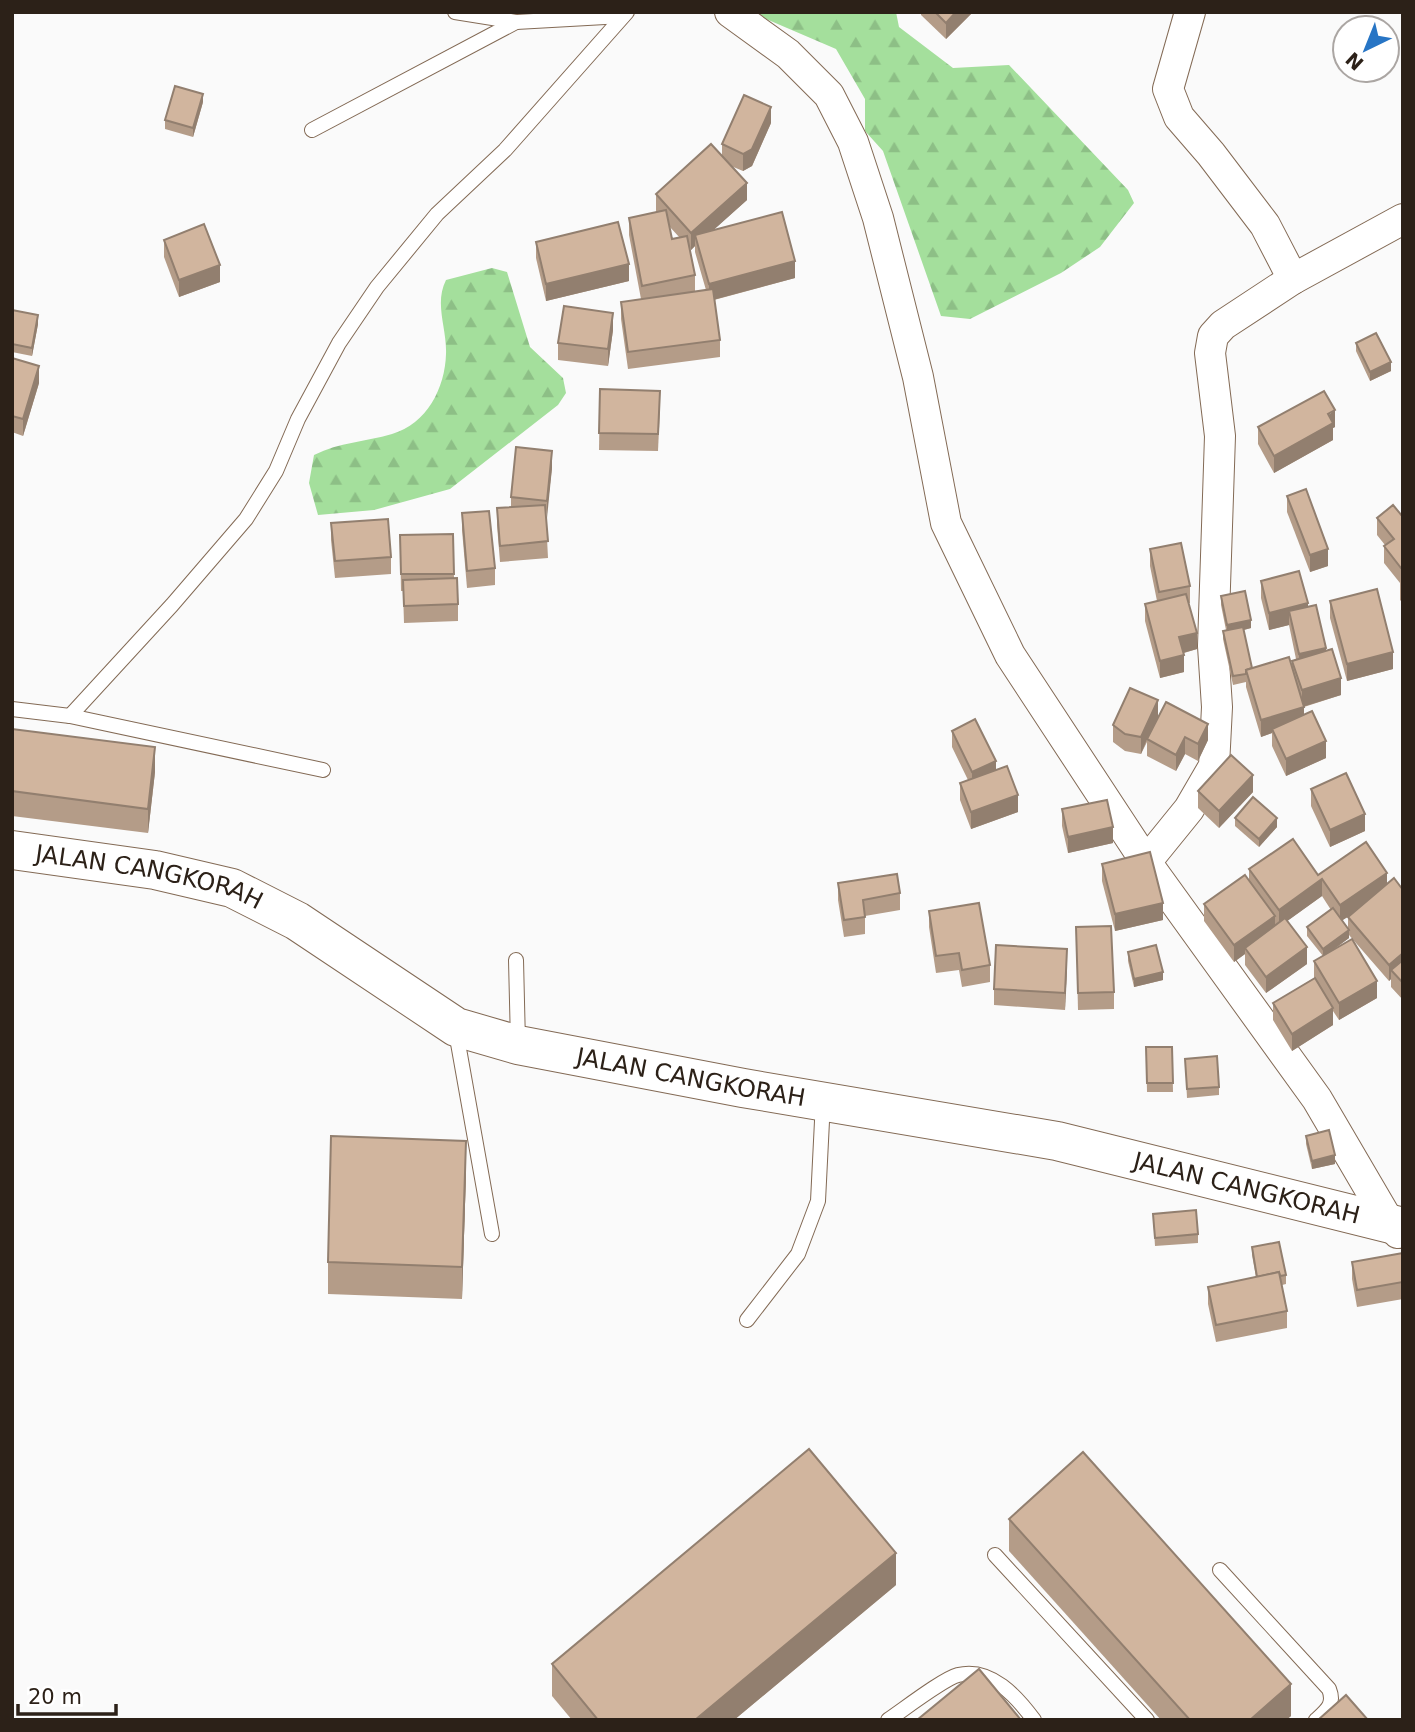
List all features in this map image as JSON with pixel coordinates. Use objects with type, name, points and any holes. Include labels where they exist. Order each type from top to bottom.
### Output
[{"type":"main road","name":"JALAN CANGKORAH","points":[[12,850],[155,870],[232,888],[297,921],[456,1027],[518,1045],[1057,1141],[1398,1229]]},
{"type":"street","points":[[730,12],[788,54],[829,94],[853,142],[878,218],[918,377],[946,523],[1010,655],[1146,862],[1227,970],[1317,1099],[1398,1229]]},
{"type":"street","points":[[1190,12],[1168,89],[1179,117],[1265,225],[1293,279]]},
{"type":"street","points":[[1146,862],[1189,809],[1214,766],[1217,708],[1213,646],[1220,436],[1211,342],[1223,325],[1293,279],[1403,219]]},
{"type":"lane","points":[[455,12],[516,22],[625,14]]},
{"type":"lane","points":[[70,716],[172,605],[246,519],[276,471],[298,419],[339,343],[377,287],[437,214],[505,150],[625,14]]},
{"type":"lane","points":[[312,131],[516,22]]},
{"type":"lane","points":[[12,709],[70,716],[323,770]]},
{"type":"lane","points":[[516,960],[518,1045]]},
{"type":"lane","points":[[456,1027],[492,1234]]},
{"type":"lane","points":[[747,1320],[798,1254],[818,1201],[823,1100]]},
{"type":"lane","points":[[995,1555],[1147,1720]]},
{"type":"lane","points":[[1220,1570],[1329,1689],[1331,1706],[1316,1720]]},
{"type":"lane","points":[[888,1720],[958,1675],[989,1677],[1018,1699],[1034,1720]]},
{"type":"green space","points":[[750,12],[896,12],[899,27],[953,68],[1009,65],[1128,190],[1134,203],[1100,247],[1061,273],[970,319],[941,316],[883,151],[865,131],[865,99],[836,49]]},
{"type":"green space","points":[[492,268],[507,272],[530,347],[563,378],[566,393],[558,405],[450,489],[374,510],[318,515],[309,483],[314,455],[343,445],[392,434],[415,422],[424,413],[438,392],[445,367],[446,344],[441,298],[446,280]]},
{"type":"building","points":[[935,12],[956,12],[946,23]]},
{"type":"building","points":[[175,86],[203,94],[193,128],[165,120]]},
{"type":"building","points":[[744,95],[771,107],[752,149],[743,154],[722,144]]},
{"type":"building","points":[[711,144],[747,183],[691,233],[656,194]]},
{"type":"building","points":[[666,210],[672,239],[687,236],[695,275],[642,286],[629,218]]},
{"type":"building","points":[[782,212],[795,261],[709,284],[695,235]]},
{"type":"building","points":[[618,222],[629,264],[546,284],[536,242]]},
{"type":"building","points":[[204,224],[220,265],[179,280],[164,240]]},
{"type":"building","points":[[713,289],[720,340],[628,352],[621,302]]},
{"type":"building","points":[[564,306],[613,313],[608,349],[558,343]]},
{"type":"building","points":[[12,310],[38,315],[32,348],[12,344]]},
{"type":"building","points":[[1376,333],[1391,362],[1370,372],[1356,343]]},
{"type":"building","points":[[12,358],[39,366],[23,419],[12,416]]},
{"type":"building","points":[[600,389],[660,391],[658,434],[599,433]]},
{"type":"building","points":[[1324,391],[1335,410],[1328,414],[1333,423],[1274,456],[1258,427]]},
{"type":"building","points":[[516,447],[552,451],[547,501],[511,497]]},
{"type":"building","points":[[1306,489],[1328,549],[1310,555],[1287,496]]},
{"type":"building","points":[[545,505],[548,541],[500,546],[497,508]]},
{"type":"building","points":[[1393,505],[1403,517],[1401,568],[1384,546],[1394,539],[1377,518]]},
{"type":"building","points":[[489,511],[495,568],[467,571],[462,513]]},
{"type":"building","points":[[388,519],[391,557],[335,561],[331,523]]},
{"type":"building","points":[[453,534],[454,574],[401,574],[400,535]]},
{"type":"building","points":[[1181,543],[1190,586],[1159,592],[1150,549]]},
{"type":"building","points":[[1299,571],[1308,603],[1269,613],[1261,581]]},
{"type":"building","points":[[457,578],[458,604],[404,606],[403,580]]},
{"type":"building","points":[[1377,589],[1393,652],[1347,664],[1330,601]]},
{"type":"building","points":[[1245,591],[1251,620],[1227,625],[1221,596]]},
{"type":"building","points":[[1186,594],[1197,633],[1179,637],[1184,655],[1160,661],[1145,604]]},
{"type":"building","points":[[1316,605],[1326,648],[1299,654],[1289,611]]},
{"type":"building","points":[[1243,627],[1252,668],[1246,670],[1246,674],[1233,676],[1223,631]]},
{"type":"building","points":[[1332,649],[1341,678],[1302,690],[1292,661]]},
{"type":"building","points":[[1289,657],[1304,707],[1261,720],[1246,670]]},
{"type":"building","points":[[1130,688],[1158,700],[1141,737],[1125,734],[1113,725]]},
{"type":"building","points":[[1166,702],[1208,724],[1198,744],[1185,737],[1176,755],[1147,739]]},
{"type":"building","points":[[1312,711],[1326,741],[1286,759],[1272,729]]},
{"type":"building","points":[[975,719],[996,761],[972,772],[952,731]]},
{"type":"building","points":[[12,729],[155,747],[148,809],[12,791]]},
{"type":"building","points":[[1231,755],[1253,775],[1219,811],[1198,791]]},
{"type":"building","points":[[1007,766],[1018,795],[971,812],[960,783]]},
{"type":"building","points":[[1346,773],[1365,814],[1330,830],[1311,789]]},
{"type":"building","points":[[1253,797],[1277,818],[1259,839],[1235,818]]},
{"type":"building","points":[[1107,800],[1113,827],[1068,837],[1062,809]]},
{"type":"building","points":[[1293,839],[1318,875],[1366,842],[1387,873],[1340,905],[1322,879],[1279,910],[1249,869]]},
{"type":"building","points":[[1150,852],[1163,903],[1115,914],[1102,864]]},
{"type":"building","points":[[897,874],[900,893],[863,900],[865,917],[844,920],[838,883]]},
{"type":"building","points":[[1245,875],[1275,916],[1234,945],[1204,904]]},
{"type":"building","points":[[1394,878],[1403,890],[1403,953],[1389,965],[1348,917]]},
{"type":"building","points":[[979,903],[990,965],[962,970],[959,953],[936,956],[929,911]]},
{"type":"building","points":[[1333,908],[1349,930],[1323,949],[1307,927]]},
{"type":"building","points":[[1285,918],[1307,947],[1266,977],[1245,948]]},
{"type":"building","points":[[1111,926],[1114,992],[1078,993],[1076,927]]},
{"type":"building","points":[[1352,939],[1377,981],[1339,1003],[1314,961]]},
{"type":"building","points":[[996,945],[1067,949],[1065,993],[994,989]]},
{"type":"building","points":[[1156,945],[1163,972],[1134,979],[1128,952]]},
{"type":"building","points":[[1403,960],[1403,983],[1391,970]]},
{"type":"building","points":[[1315,978],[1333,1008],[1292,1034],[1273,1003]]},
{"type":"building","points":[[1146,1047],[1172,1047],[1173,1083],[1147,1083]]},
{"type":"building","points":[[1217,1056],[1219,1087],[1187,1089],[1185,1059]]},
{"type":"building","points":[[1329,1130],[1335,1155],[1312,1161],[1306,1136]]},
{"type":"building","points":[[331,1136],[466,1141],[462,1267],[328,1262]]},
{"type":"building","points":[[1196,1210],[1198,1234],[1155,1238],[1153,1214]]},
{"type":"building","points":[[1279,1242],[1286,1275],[1280,1276],[1279,1272],[1257,1277],[1252,1247]]},
{"type":"building","points":[[1403,1253],[1403,1282],[1357,1290],[1352,1262]]},
{"type":"building","points":[[1279,1272],[1287,1311],[1216,1325],[1208,1287]]},
{"type":"building","points":[[809,1449],[896,1553],[695,1720],[598,1720],[552,1664]]},
{"type":"building","points":[[1083,1452],[1291,1684],[1250,1720],[1190,1720],[1009,1519]]},
{"type":"building","points":[[979,1669],[1021,1720],[917,1720]]},
{"type":"building","points":[[1346,1695],[1368,1720],[1318,1720]]}]
